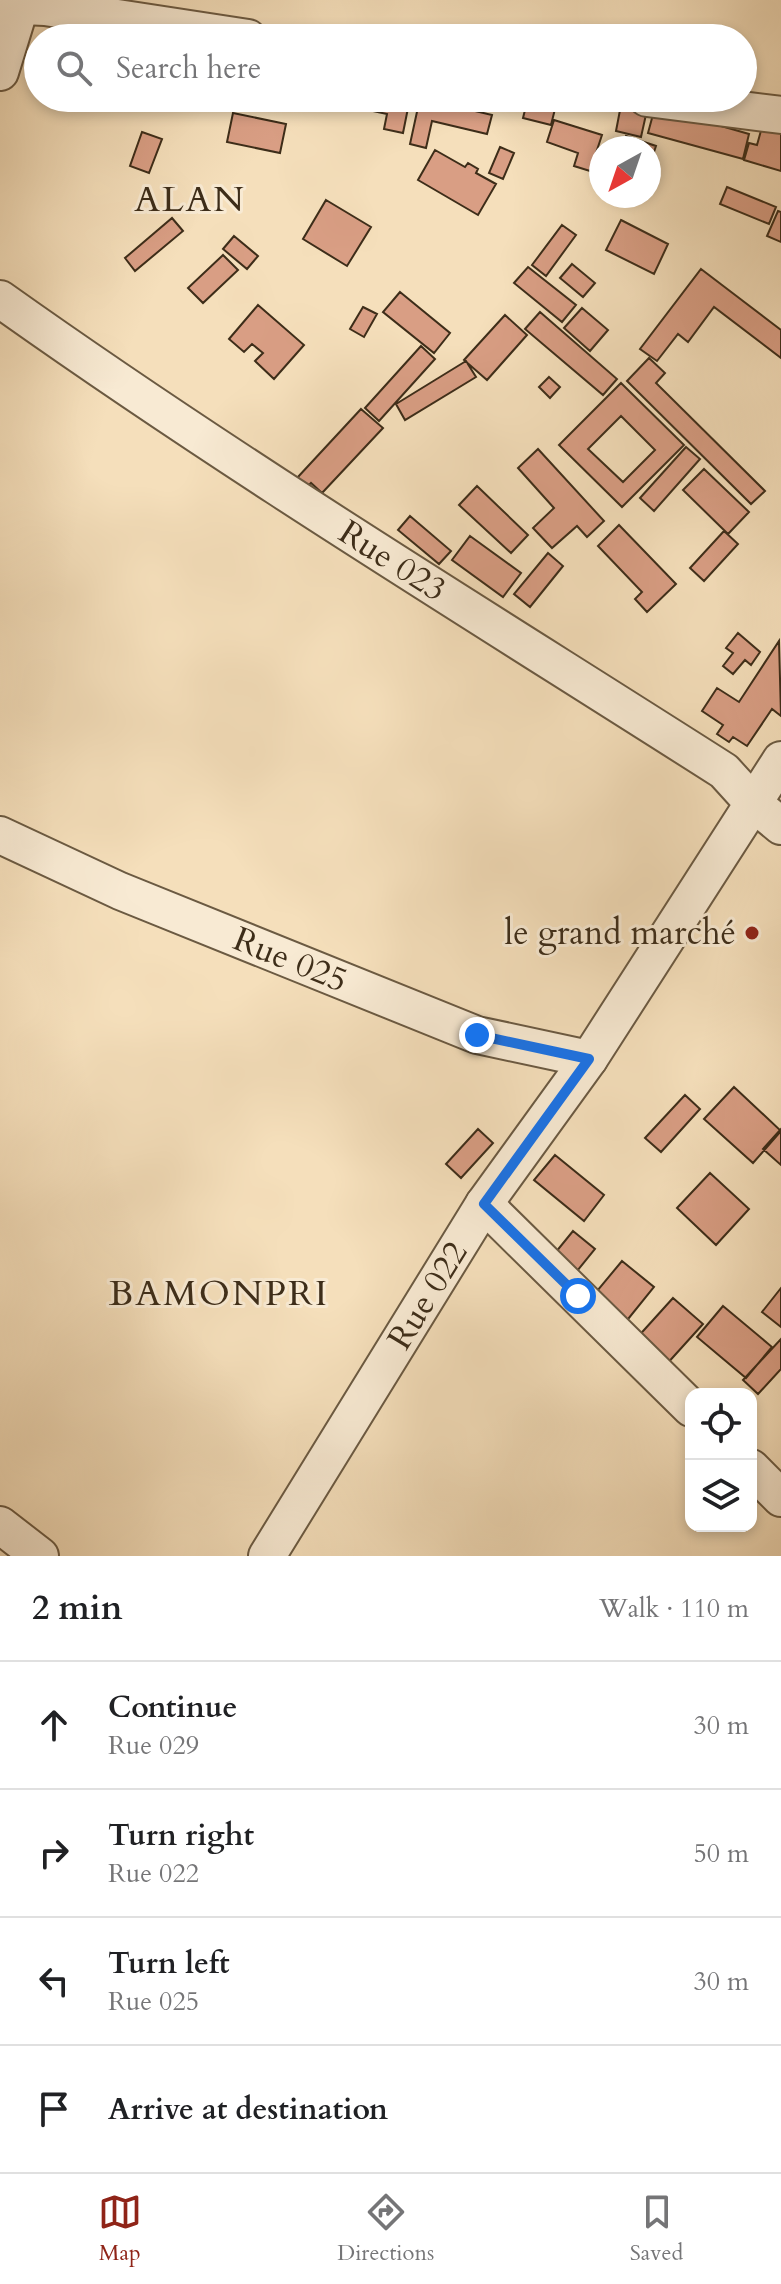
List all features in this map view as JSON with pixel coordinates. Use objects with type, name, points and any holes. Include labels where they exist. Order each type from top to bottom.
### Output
[{"type":"street","points":[[0,72],[27,4],[157,24]]},
{"type":"street","points":[[757,112],[781,115]]},
{"type":"street","name":"Rue 023","points":[[0,299],[258,476],[724,771],[753,803],[781,826]]},
{"type":"street","name":"Rue 022","points":[[267,1556],[484,1204],[589,1059],[781,760]]},
{"type":"street","name":"Rue 025","points":[[0,835],[120,891],[477,1035],[589,1059]]},
{"type":"street","points":[[484,1204],[685,1402]]},
{"type":"street","points":[[757,1474],[781,1498]]},
{"type":"street","points":[[0,1525],[40,1556]]},
{"type":"building","points":[[378,112],[407,112],[403,133],[384,129],[387,114]]},
{"type":"building","points":[[417,112],[479,112],[492,115],[487,134],[432,121],[426,148],[410,144]]},
{"type":"building","points":[[524,112],[554,112],[551,125],[523,118]]},
{"type":"building","points":[[620,112],[647,112],[641,136],[616,131]]},
{"type":"building","points":[[654,112],[672,112],[749,134],[743,159],[648,133]]},
{"type":"building","points":[[233,113],[286,124],[280,153],[227,142]]},
{"type":"building","points":[[554,120],[602,135],[589,136],[589,171],[574,166],[578,153],[547,142]]},
{"type":"building","points":[[762,127],[781,133],[781,171],[744,160],[749,143],[757,145]]},
{"type":"building","points":[[142,132],[162,139],[149,173],[130,166]]},
{"type":"building","points":[[500,147],[514,153],[503,179],[489,173]]},
{"type":"building","points":[[435,150],[465,167],[468,163],[478,169],[476,173],[496,184],[478,215],[418,180]]},
{"type":"building","points":[[727,187],[776,207],[769,224],[720,204]]},
{"type":"building","points":[[326,200],[371,227],[347,266],[303,239]]},
{"type":"building","points":[[778,211],[781,212],[781,242],[767,236]]},
{"type":"building","points":[[172,218],[183,231],[135,271],[125,258]]},
{"type":"building","points":[[621,220],[668,244],[654,274],[606,250]]},
{"type":"building","points":[[562,225],[576,235],[546,276],[532,265]]},
{"type":"building","points":[[234,236],[258,256],[247,269],[223,249]]},
{"type":"building","points":[[223,255],[238,270],[203,303],[188,288]]},
{"type":"building","points":[[572,264],[595,283],[583,297],[560,278]]},
{"type":"building","points":[[528,267],[576,305],[562,322],[514,283]]},
{"type":"building","points":[[701,269],[781,330],[781,358],[714,307],[688,342],[678,334],[657,361],[640,349]]},
{"type":"building","points":[[400,292],[450,333],[434,353],[383,312]]},
{"type":"building","points":[[258,305],[304,345],[274,379],[255,361],[263,353],[252,344],[244,352],[229,339]]},
{"type":"building","points":[[363,307],[377,314],[364,337],[350,329]]},
{"type":"building","points":[[582,308],[608,330],[590,351],[564,328]]},
{"type":"building","points":[[540,312],[617,379],[603,395],[525,329]]},
{"type":"building","points":[[505,315],[527,335],[487,380],[464,360]]},
{"type":"building","points":[[421,346],[435,359],[379,421],[365,408]]},
{"type":"building","points":[[649,358],[665,373],[656,383],[765,491],[751,504],[627,381]]},
{"type":"building","points":[[466,361],[476,377],[405,420],[396,404]]},
{"type":"building","points":[[549,377],[560,387],[550,398],[539,387]]},
{"type":"building","points":[[621,383],[684,445],[622,507],[559,445]],"holes":[[[621,416],[655,450],[623,482],[588,449]]]},
{"type":"building","points":[[361,409],[383,428],[322,493],[311,483],[307,487],[297,478]]},
{"type":"building","points":[[686,447],[700,459],[654,511],[640,498]]},
{"type":"building","points":[[538,449],[604,521],[587,537],[577,526],[552,548],[533,528],[554,508],[518,468]]},
{"type":"building","points":[[704,469],[749,512],[728,534],[683,490]]},
{"type":"building","points":[[477,486],[528,535],[511,553],[459,505]]},
{"type":"building","points":[[410,516],[451,551],[439,564],[398,530]]},
{"type":"building","points":[[619,525],[676,584],[647,612],[635,599],[642,592],[598,546]]},
{"type":"building","points":[[724,531],[738,544],[704,581],[690,568]]},
{"type":"building","points":[[470,536],[521,573],[503,597],[452,560]]},
{"type":"building","points":[[548,553],[563,566],[530,607],[514,594]]},
{"type":"building","points":[[738,633],[760,652],[751,665],[745,660],[733,674],[723,666],[733,653],[726,648]]},
{"type":"building","points":[[779,641],[781,716],[772,709],[747,746],[733,737],[729,742],[717,734],[723,725],[702,711],[717,688],[739,702]]},
{"type":"building","points":[[734,1087],[781,1131],[753,1163],[704,1119]]},
{"type":"building","points":[[685,1095],[700,1109],[661,1152],[645,1138]]},
{"type":"building","points":[[478,1129],[493,1143],[461,1178],[446,1164]]},
{"type":"building","points":[[781,1129],[781,1165],[763,1149]]},
{"type":"building","points":[[555,1155],[604,1195],[584,1221],[534,1180]]},
{"type":"building","points":[[710,1173],[749,1209],[716,1245],[677,1208]]},
{"type":"building","points":[[573,1231],[595,1249],[564,1287],[542,1269]]},
{"type":"building","points":[[622,1261],[654,1287],[620,1329],[587,1303]]},
{"type":"building","points":[[781,1288],[781,1327],[762,1312]]},
{"type":"building","points":[[673,1298],[703,1324],[665,1366],[635,1340]]},
{"type":"building","points":[[723,1306],[772,1347],[746,1378],[697,1337]]},
{"type":"building","points":[[781,1339],[781,1369],[758,1394],[757,1388],[752,1388],[743,1380]]},
{"type":"place","name":"le grand marché","points":[[752,933]]},
{"type":"district","name":"ALAN","points":[[190,199]]},
{"type":"district","name":"BAMONPRI","points":[[219,1293]]},
{"type":"route","points":[[477,1035],[589,1059],[484,1204],[578,1296]]}]
